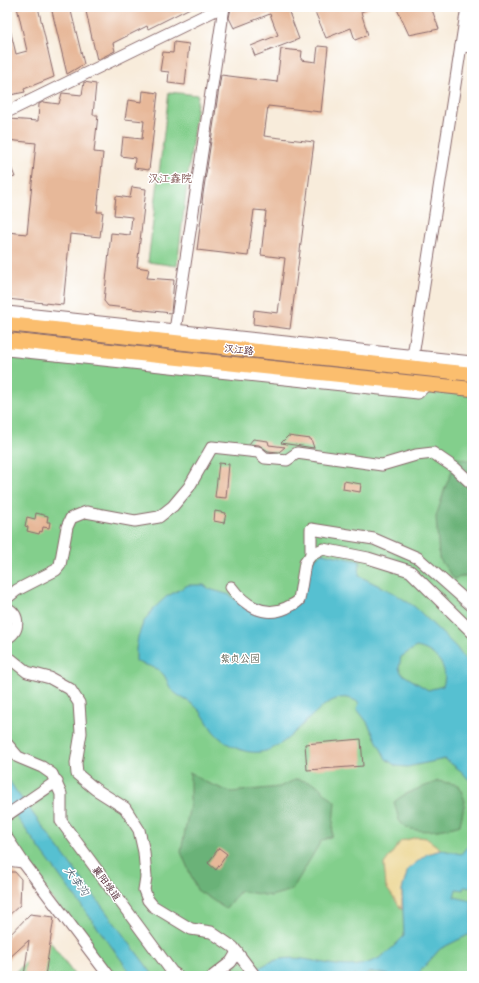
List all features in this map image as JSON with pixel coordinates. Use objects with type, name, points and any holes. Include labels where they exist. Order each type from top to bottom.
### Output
[{"type":"main road","name":"汉江路","points":[[7,324],[174,336],[472,374]]},
{"type":"main road","name":"汉江路","points":[[7,340],[472,390]]},
{"type":"street","points":[[7,112],[223,7]]},
{"type":"street","points":[[174,336],[223,7]]},
{"type":"street","points":[[413,356],[466,47],[467,7]]},
{"type":"street","points":[[7,312],[174,336],[472,362]]},
{"type":"street","points":[[7,350],[418,393],[426,385]]},
{"type":"street","points":[[7,598],[17,590],[56,570],[60,565],[67,527],[71,518],[86,512],[135,521],[159,517],[173,506],[189,487],[212,447],[258,452],[265,458],[287,460],[298,453],[382,465],[416,455],[433,453],[455,468],[472,484]]},
{"type":"street","points":[[311,555],[311,529],[374,539],[418,558],[472,606]]},
{"type":"street","points":[[231,587],[238,596],[248,604],[262,611],[278,611],[299,600],[304,565],[311,555],[323,549],[368,558],[410,571],[472,632]]},
{"type":"street","points":[[7,608],[15,614],[17,625],[13,634],[7,638]]},
{"type":"street","points":[[7,656],[27,672],[50,678],[70,689],[80,703],[81,733],[76,763],[77,774],[95,789],[126,808],[139,830],[144,852],[146,877],[144,890],[148,900],[153,906],[191,929],[211,932],[233,947],[255,976]]},
{"type":"street","points":[[7,744],[18,757],[42,767],[52,774],[57,781],[7,816]]},
{"type":"street","name":"襄阳绿道","points":[[57,781],[61,794],[61,821],[172,972],[178,976]]},
{"type":"street","points":[[7,838],[23,862],[109,976]]},
{"type":"street","points":[[7,860],[23,862]]},
{"type":"street","points":[[213,976],[231,962],[237,952]]},
{"type":"green space","points":[[169,92],[198,95],[177,266],[148,262]]},
{"type":"green space","name":"紫贞公园","points":[[7,340],[472,389],[472,976],[109,976],[7,838]]},
{"type":"green space","points":[[457,458],[472,461],[472,574],[454,579],[439,558],[436,517],[445,488]]},
{"type":"green space","points":[[190,772],[205,782],[231,792],[279,787],[297,779],[316,784],[335,802],[332,836],[321,841],[292,890],[271,896],[240,891],[226,909],[197,890],[181,852],[190,804]]},
{"type":"green space","points":[[438,781],[459,785],[465,801],[460,825],[446,829],[428,831],[410,829],[404,825],[399,820],[394,802],[409,792]]},
{"type":"green space","points":[[49,940],[75,976],[11,976]]},
{"type":"sand","points":[[418,837],[426,838],[442,850],[427,854],[402,890],[402,910],[386,887],[384,864],[401,841]]},
{"type":"water","points":[[322,553],[360,561],[359,576],[394,593],[415,607],[456,647],[472,669],[472,783],[461,771],[445,759],[407,767],[396,766],[386,759],[367,722],[357,709],[359,703],[347,698],[334,700],[322,707],[286,740],[273,748],[260,752],[248,752],[235,748],[218,737],[199,710],[172,690],[165,676],[161,672],[155,668],[136,661],[138,637],[143,623],[152,610],[166,597],[188,585],[204,585],[209,589],[230,595],[240,603],[291,609],[305,566]],"holes":[[[416,647],[435,656],[443,666],[445,679],[443,686],[428,690],[402,674],[399,668],[401,657]]]},
{"type":"water","name":"大李沟","points":[[7,777],[154,976],[133,976],[7,804]]},
{"type":"water","points":[[472,841],[472,888],[464,887],[463,890],[456,889],[454,897],[472,901],[472,933],[440,949],[416,976],[396,976],[374,972],[362,976],[249,976],[265,965],[280,959],[294,958],[351,966],[378,959],[404,936],[402,890],[408,869],[427,854],[442,850],[461,854]]},
{"type":"building","points":[[17,7],[38,7],[54,77],[24,89],[25,92],[10,95],[7,82],[7,29],[10,29],[16,54],[27,51]]},
{"type":"building","points":[[51,7],[70,7],[84,64],[67,74]]},
{"type":"building","points":[[85,7],[192,7],[148,29],[147,26],[113,43],[115,51],[97,60]]},
{"type":"building","points":[[287,7],[299,39],[255,56],[251,46],[278,35],[270,14],[234,28],[229,18],[231,8]]},
{"type":"building","points":[[313,7],[372,7],[361,12],[368,35],[355,40],[351,28],[326,38]]},
{"type":"building","points":[[396,7],[431,7],[439,29],[409,35]]},
{"type":"building","points":[[174,42],[189,44],[185,85],[168,83],[169,72],[160,71],[163,52],[173,53]]},
{"type":"building","points":[[318,46],[328,47],[321,112],[268,106],[264,136],[314,142],[290,329],[253,324],[254,310],[278,313],[285,258],[261,255],[266,211],[254,210],[248,256],[197,250],[203,194],[221,75],[277,82],[281,49],[302,51],[301,60],[316,62]]},
{"type":"building","points":[[84,82],[96,84],[93,115],[98,115],[94,152],[103,153],[97,212],[103,212],[100,237],[70,234],[63,305],[7,299],[7,232],[27,234],[36,143],[7,140],[8,119],[38,121],[39,104],[43,102],[59,104],[62,93],[82,95]]},
{"type":"building","points":[[143,91],[158,93],[149,170],[134,168],[135,158],[121,156],[123,137],[142,139],[144,121],[125,119],[128,100],[142,102]]},
{"type":"building","points":[[7,157],[15,177],[7,179]]},
{"type":"building","points":[[132,187],[146,189],[137,267],[149,269],[147,278],[174,280],[171,313],[108,306],[104,301],[111,233],[130,235],[132,217],[114,215],[116,196],[130,198]]},
{"type":"building","points":[[288,436],[311,439],[314,448],[281,443]]},
{"type":"building","points":[[253,439],[268,441],[269,445],[285,447],[279,452],[268,451],[259,445],[249,444]]},
{"type":"building","points":[[219,463],[229,464],[226,498],[215,497]]},
{"type":"building","points":[[344,481],[361,484],[360,492],[343,489]]},
{"type":"building","points":[[215,511],[226,513],[224,523],[214,521]]},
{"type":"building","points":[[36,513],[48,516],[47,522],[50,522],[49,528],[43,527],[42,532],[40,531],[39,534],[27,531],[28,527],[25,526],[27,517],[35,519]]},
{"type":"building","points":[[361,739],[363,766],[307,770],[305,744]]},
{"type":"building","points":[[219,848],[227,854],[216,870],[208,863]]},
{"type":"building","points":[[7,872],[15,872],[21,879],[20,905],[7,917]]},
{"type":"building","points":[[30,914],[54,917],[45,976],[24,976],[29,940],[7,960],[7,938]]},
{"type":"district","name":"汉江鑫院","points":[[170,178]]}]
